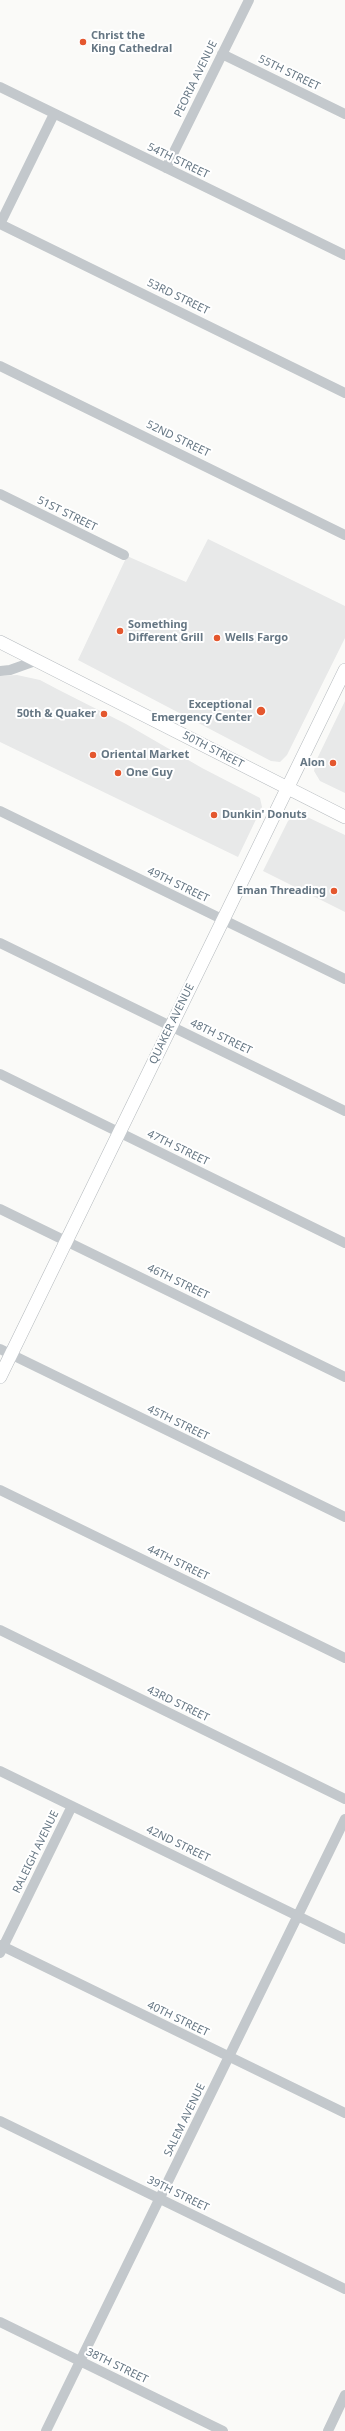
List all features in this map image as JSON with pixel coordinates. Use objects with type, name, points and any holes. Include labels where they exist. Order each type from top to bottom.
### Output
[{"type":"main road","name":"50TH STREET","points":[[0,642],[345,817]]},
{"type":"main road","name":"QUAKER AVENUE","points":[[0,1377],[6,1352],[66,1241],[286,788],[345,670]]},
{"type":"street","name":"PEORIA AVENUE","points":[[166,168],[249,0]]},
{"type":"street","name":"55TH STREET","points":[[222,54],[345,114]]},
{"type":"street","name":"54TH STREET","points":[[0,87],[345,255]]},
{"type":"street","points":[[0,224],[54,114]]},
{"type":"street","name":"53RD STREET","points":[[0,224],[345,393]]},
{"type":"street","name":"52ND STREET","points":[[0,366],[345,534]]},
{"type":"street","name":"51ST STREET","points":[[0,494],[124,555]]},
{"type":"street","points":[[0,671],[10,670],[38,660]]},
{"type":"street","name":"49TH STREET","points":[[0,811],[345,979]]},
{"type":"street","name":"48TH STREET","points":[[0,943],[345,1111]]},
{"type":"street","name":"47TH STREET","points":[[0,1074],[345,1243]]},
{"type":"street","name":"46TH STREET","points":[[0,1209],[345,1377]]},
{"type":"street","name":"45TH STREET","points":[[6,1352],[345,1518]]},
{"type":"street","name":"44TH STREET","points":[[0,1490],[345,1658]]},
{"type":"street","name":"43RD STREET","points":[[0,1630],[345,1799]]},
{"type":"street","name":"42ND STREET","points":[[0,1771],[345,1939]]},
{"type":"street","name":"RALEIGH AVENUE","points":[[1,1948],[72,1806]]},
{"type":"street","name":"SALEM AVENUE","points":[[46,2431],[345,1819]]},
{"type":"street","name":"40TH STREET","points":[[1,1948],[345,2113]]},
{"type":"street","name":"39TH STREET","points":[[0,2121],[345,2289]]},
{"type":"street","name":"38TH STREET","points":[[0,2322],[223,2431]]},
{"type":"street","points":[[328,2431],[345,2395]]},
{"type":"shaded area","points":[[208,539],[345,606],[345,638],[287,755],[280,762],[271,761],[78,660],[127,556],[186,582]]},
{"type":"shaded area","points":[[17,675],[40,680],[126,724],[202,768],[260,798],[262,807],[238,857],[0,742],[0,676]]},
{"type":"shaded area","points":[[345,701],[345,793],[320,781],[314,771],[316,761]]},
{"type":"shaded area","points":[[294,815],[303,815],[345,835],[345,912],[263,871],[288,821]]},
{"type":"place","name":"Christ the King Cathedral","points":[[83,42]]},
{"type":"place","name":"Something Different Grill","points":[[120,631]]},
{"type":"place","name":"Wells Fargo","points":[[217,638]]},
{"type":"place","name":"Exceptional Emergency Center","points":[[261,711]]},
{"type":"place","name":"50th & Quaker","points":[[104,714]]},
{"type":"place","name":"Oriental Market","points":[[93,755]]},
{"type":"place","name":"Alon","points":[[333,763]]},
{"type":"place","name":"One Guy","points":[[118,773]]},
{"type":"place","name":"Dunkin' Donuts","points":[[214,815]]},
{"type":"place","name":"Eman Threading","points":[[334,891]]}]
